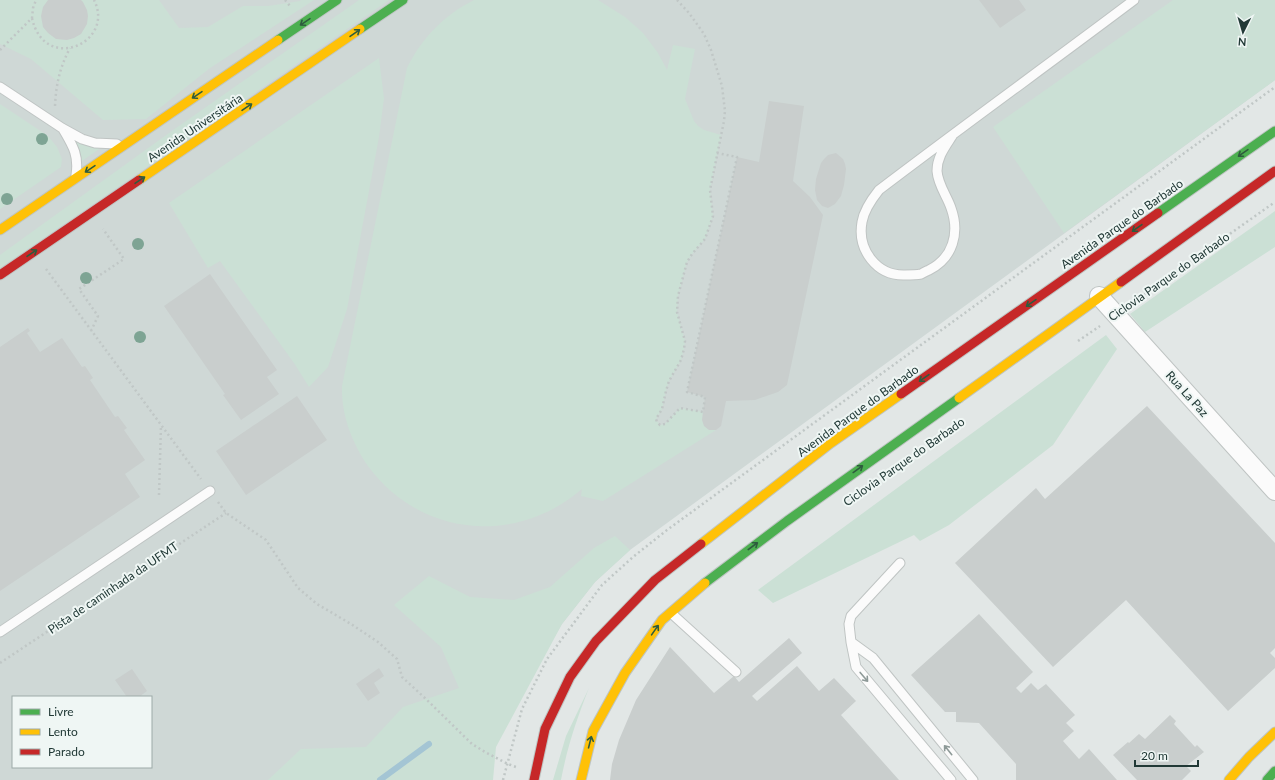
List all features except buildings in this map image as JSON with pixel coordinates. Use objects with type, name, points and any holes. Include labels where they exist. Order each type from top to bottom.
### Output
[{"type":"main road","points":[[0,230],[337,0]]},
{"type":"main road","name":"Avenida Universitária","points":[[0,275],[403,0]]},
{"type":"main road","name":"Avenida Parque do Barbado","points":[[534,780],[545,729],[570,677],[596,641],[655,580],[739,513],[831,444],[1275,131]]},
{"type":"main road","points":[[581,780],[593,730],[625,673],[662,620],[715,575],[787,521],[1275,171]]},
{"type":"main road","points":[[1229,780],[1249,757],[1275,732]]},
{"type":"main road","points":[[1239,769],[1247,776]]},
{"type":"main road","points":[[1267,780],[1275,771]]},
{"type":"street","name":"Rua La Paz","points":[[1099,296],[1275,491]]},
{"type":"lane","points":[[952,136],[939,157],[937,172],[945,196],[951,208],[954,223],[955,236],[948,255],[934,267],[921,274],[903,275],[890,273],[878,267],[867,255],[862,239],[862,222],[869,202],[878,190],[1134,0]]},
{"type":"lane","points":[[0,87],[62,128],[82,139],[95,143],[128,143]]},
{"type":"lane","points":[[62,128],[76,153],[77,167],[75,178]]},
{"type":"lane","points":[[0,632],[210,491]]},
{"type":"lane","points":[[900,563],[851,616],[849,624],[856,668],[951,780]]},
{"type":"lane","points":[[671,613],[736,672]]},
{"type":"lane","points":[[851,642],[873,658],[973,780]]},
{"type":"path","points":[[36,0],[32,18],[34,28],[39,36],[44,40],[54,47],[61,48],[70,48],[83,43],[94,31],[98,16],[94,0]]},
{"type":"path","points":[[677,0],[689,13],[704,34],[711,50],[722,86],[725,110],[710,190],[714,216],[705,239],[687,262],[681,282],[677,312],[685,341],[684,349],[681,360],[669,381],[662,409],[656,419],[660,425],[666,423],[680,408],[703,412],[706,397],[687,392],[737,156],[717,153]]},
{"type":"path","points":[[0,50],[32,18]]},
{"type":"path","points":[[55,112],[55,93],[59,73],[70,48]]},
{"type":"path","name":"Ciclovia Parque do Barbado","points":[[1074,344],[1275,202]]},
{"type":"path","points":[[91,331],[98,316],[79,289],[124,259],[102,227]]},
{"type":"path","points":[[44,267],[226,513],[266,540],[298,588],[317,604],[378,642],[397,659],[402,677],[472,744],[508,764],[504,780]]},
{"type":"path","points":[[159,495],[161,425]]},
{"type":"path","name":"Pista de caminhada da UFMT","points":[[0,663],[226,513]]},
{"type":"shaded area","points":[[0,0],[1275,0],[1275,80],[630,550],[595,582],[562,624],[467,780],[0,780]]},
{"type":"green space","points":[[0,0],[159,0],[179,28],[208,27],[243,6],[268,6],[301,0],[314,0],[210,68],[146,119],[103,120],[31,59],[0,44]]},
{"type":"green space","points":[[359,0],[389,0],[0,268],[0,255],[169,133]]},
{"type":"green space","points":[[474,0],[598,0],[625,17],[643,33],[658,53],[667,70],[673,45],[695,49],[685,99],[694,121],[698,126],[704,130],[721,135],[710,190],[713,216],[705,239],[687,262],[678,296],[677,312],[685,341],[684,349],[681,360],[669,381],[662,409],[656,420],[660,425],[665,424],[680,408],[703,412],[704,425],[708,429],[716,430],[603,501],[581,496],[582,489],[556,507],[528,519],[499,525],[470,526],[441,520],[414,508],[389,490],[368,466],[352,438],[343,407],[342,386],[407,68],[427,37],[435,28],[453,13]]},
{"type":"green space","points":[[1173,0],[1275,0],[1275,80],[1064,233],[993,127]]},
{"type":"green space","points":[[379,58],[384,98],[379,137],[347,309],[328,367],[309,387],[294,363],[220,261],[208,268],[169,203]]},
{"type":"green space","points":[[0,104],[48,136],[57,147],[62,159],[61,167],[0,209]]},
{"type":"green space","points":[[73,138],[102,147],[82,161]]},
{"type":"green space","points":[[1275,211],[1275,247],[1145,332],[1130,314]]},
{"type":"green space","points":[[1106,335],[1117,349],[1053,445],[949,525],[920,541],[914,535],[773,603],[758,590]]},
{"type":"green space","points":[[615,536],[630,550],[595,582],[562,624],[496,747],[493,780],[268,780],[301,749],[366,747],[403,707],[459,688],[441,647],[394,605],[429,576],[470,597],[514,600],[550,587],[594,548]]},
{"type":"green space","points":[[589,688],[566,756],[561,780],[553,780],[566,736]]},
{"type":"waterway","points":[[380,780],[429,744]]},
{"type":"traffic: fast","points":[[278,40],[337,0]]},
{"type":"traffic: fast","points":[[360,29],[403,0]]},
{"type":"traffic: fast","points":[[1158,213],[1275,131]]},
{"type":"traffic: fast","points":[[705,583],[787,521],[959,398]]},
{"type":"traffic: fast","points":[[1267,780],[1275,771]]},
{"type":"traffic: slow","points":[[139,180],[360,29]]},
{"type":"traffic: slow","points":[[0,230],[278,40]]},
{"type":"traffic: slow","points":[[959,398],[1121,282]]},
{"type":"traffic: slow","points":[[701,544],[831,443],[901,394]]},
{"type":"traffic: slow","points":[[581,780],[593,731],[625,673],[662,620],[705,583]]},
{"type":"traffic: slow","points":[[1229,780],[1249,757],[1275,732]]},
{"type":"traffic: jam","points":[[1121,282],[1275,171]]},
{"type":"traffic: jam","points":[[0,275],[139,180]]},
{"type":"traffic: jam","points":[[901,394],[1158,213]]},
{"type":"traffic: jam","points":[[534,780],[545,729],[570,677],[596,641],[655,580],[701,544]]}]
